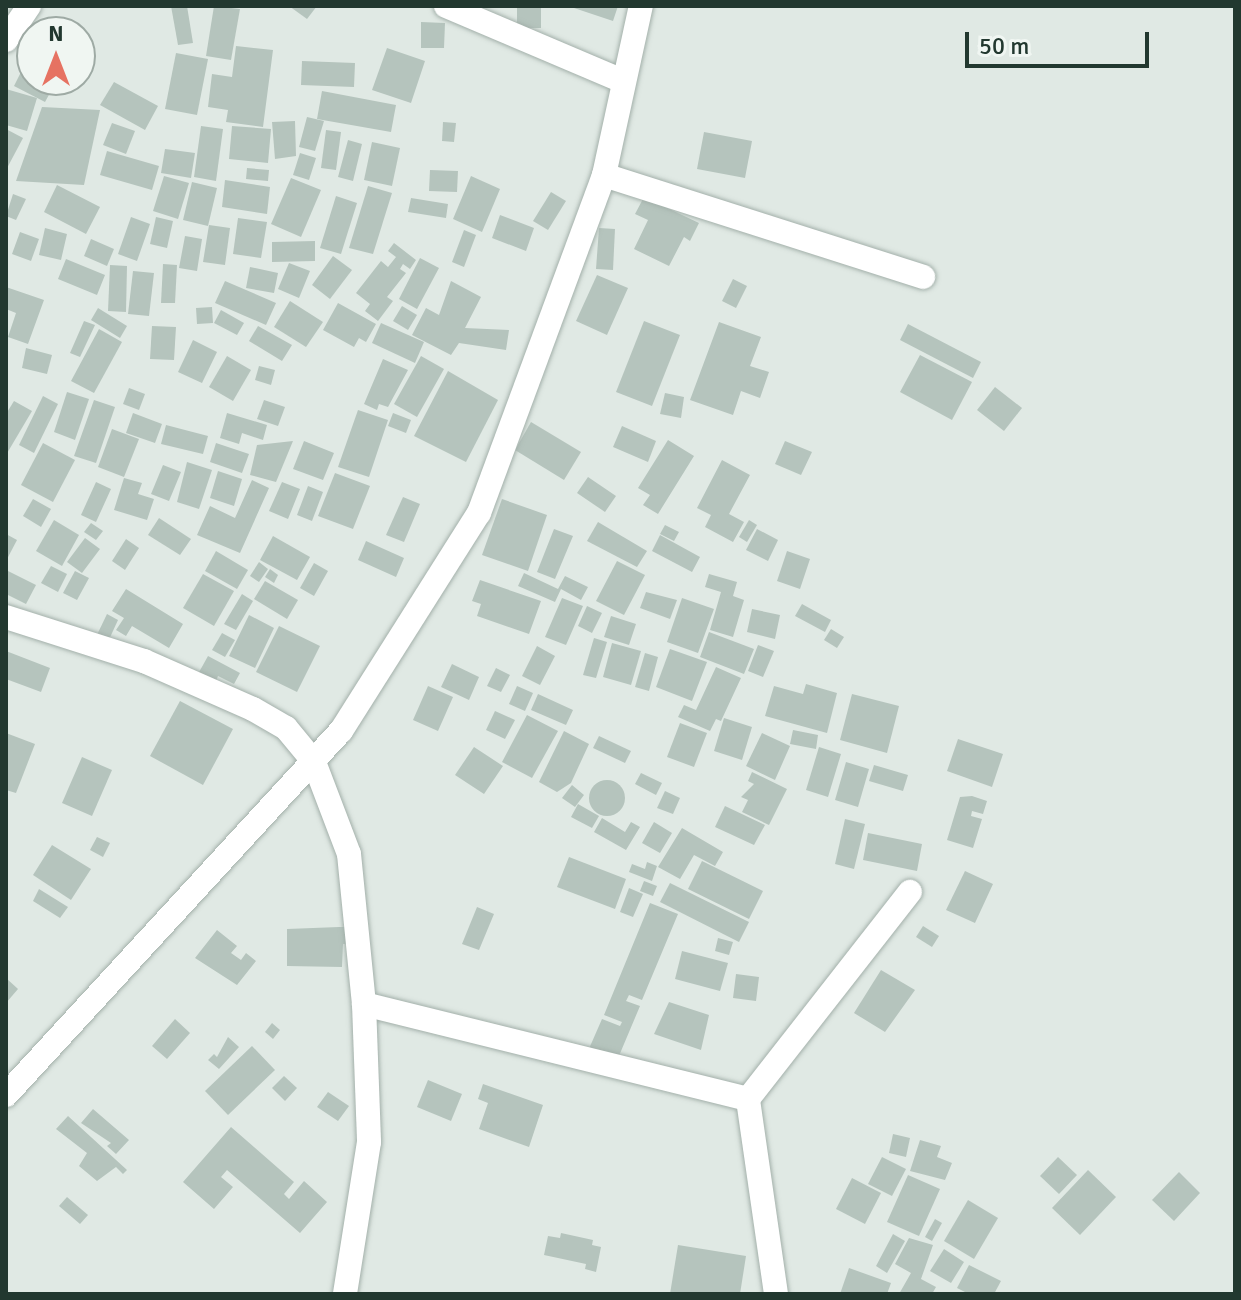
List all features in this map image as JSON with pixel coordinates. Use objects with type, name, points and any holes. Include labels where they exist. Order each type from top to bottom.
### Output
[{"type":"street","points":[[6,40],[29,6]]},
{"type":"street","points":[[446,6],[623,81]]},
{"type":"street","points":[[6,1095],[341,731],[479,513],[604,175],[641,6]]},
{"type":"street","points":[[604,175],[923,277]]},
{"type":"street","points":[[6,617],[144,661],[253,709],[286,728],[314,762],[349,854],[364,1004],[369,1142],[345,1294]]},
{"type":"street","points":[[776,1294],[748,1099],[910,892]]},
{"type":"street","points":[[364,1004],[748,1099]]},
{"type":"building","points":[[171,6],[187,6],[193,43],[178,45]]},
{"type":"building","points":[[214,6],[240,9],[231,60],[206,56]]},
{"type":"building","points":[[289,6],[317,6],[307,19]]},
{"type":"building","points":[[517,6],[541,6],[541,28],[517,28]]},
{"type":"building","points":[[568,6],[618,6],[613,21]]},
{"type":"building","points":[[421,22],[445,23],[444,48],[421,48]]},
{"type":"building","points":[[236,46],[273,50],[263,127],[226,122],[228,110],[208,107],[212,74],[232,77]]},
{"type":"building","points":[[387,48],[425,61],[411,103],[372,90]]},
{"type":"building","points":[[176,53],[208,59],[197,115],[165,109]]},
{"type":"building","points":[[302,61],[355,63],[354,87],[301,85]]},
{"type":"building","points":[[114,82],[158,106],[145,130],[100,105]]},
{"type":"building","points":[[6,89],[16,92],[16,96],[37,98],[27,131],[6,125]]},
{"type":"building","points":[[322,91],[396,105],[391,132],[317,119]]},
{"type":"building","points":[[33,96],[48,96],[45,102]]},
{"type":"building","points":[[42,107],[100,110],[84,185],[16,181]]},
{"type":"building","points":[[307,117],[324,121],[315,151],[299,147]]},
{"type":"building","points":[[295,121],[296,156],[275,159],[272,122]]},
{"type":"building","points":[[443,122],[456,123],[454,142],[442,141]]},
{"type":"building","points":[[112,123],[135,131],[126,154],[103,145]]},
{"type":"building","points":[[201,126],[223,129],[216,181],[194,177]]},
{"type":"building","points":[[232,126],[271,129],[268,163],[229,159]]},
{"type":"building","points":[[6,129],[23,138],[6,170]]},
{"type":"building","points":[[326,130],[341,132],[336,170],[321,168]]},
{"type":"building","points":[[704,132],[752,141],[745,178],[697,169]]},
{"type":"building","points":[[348,140],[362,144],[353,181],[338,177]]},
{"type":"building","points":[[372,142],[400,148],[392,186],[364,180]]},
{"type":"building","points":[[165,149],[195,153],[191,178],[161,173]]},
{"type":"building","points":[[107,151],[159,166],[152,190],[100,175]]},
{"type":"building","points":[[300,153],[316,158],[309,180],[293,175]]},
{"type":"building","points":[[247,168],[269,170],[268,181],[246,179]]},
{"type":"building","points":[[430,170],[458,171],[457,192],[429,191]]},
{"type":"building","points":[[164,176],[189,183],[178,219],[153,211]]},
{"type":"building","points":[[471,176],[500,189],[482,232],[453,219]]},
{"type":"building","points":[[291,178],[321,190],[301,237],[271,224]]},
{"type":"building","points":[[225,180],[270,187],[267,214],[222,207]]},
{"type":"building","points":[[192,182],[217,188],[208,226],[183,220]]},
{"type":"building","points":[[57,185],[100,207],[86,234],[44,212]]},
{"type":"building","points":[[368,186],[392,193],[373,254],[349,248]]},
{"type":"building","points":[[551,192],[566,201],[548,230],[533,221]]},
{"type":"building","points":[[13,194],[26,199],[16,220],[6,216]]},
{"type":"building","points":[[336,196],[357,203],[341,254],[320,248]]},
{"type":"building","points":[[644,197],[699,223],[690,241],[684,237],[669,266],[634,249],[648,220],[635,214]]},
{"type":"building","points":[[411,198],[448,204],[446,218],[408,212]]},
{"type":"building","points":[[500,215],[534,228],[526,251],[492,238]]},
{"type":"building","points":[[131,217],[150,224],[137,261],[118,254]]},
{"type":"building","points":[[156,217],[173,221],[167,248],[150,244]]},
{"type":"building","points":[[238,218],[267,222],[261,258],[233,254]]},
{"type":"building","points":[[209,225],[230,228],[225,265],[203,262]]},
{"type":"building","points":[[45,228],[67,234],[61,260],[39,255]]},
{"type":"building","points":[[599,228],[615,229],[613,270],[596,269]]},
{"type":"building","points":[[464,230],[476,235],[464,267],[452,262]]},
{"type":"building","points":[[20,232],[39,239],[31,261],[12,254]]},
{"type":"building","points":[[185,236],[202,239],[197,271],[179,268]]},
{"type":"building","points":[[91,239],[114,249],[107,266],[84,256]]},
{"type":"building","points":[[315,241],[315,261],[272,262],[272,242]]},
{"type":"building","points":[[394,243],[416,260],[410,269],[403,264],[400,269],[406,273],[387,297],[393,301],[378,321],[365,311],[370,304],[356,293],[381,261],[388,267],[396,257],[388,251]]},
{"type":"building","points":[[333,256],[352,270],[330,299],[312,285]]},
{"type":"building","points":[[420,258],[439,268],[417,309],[399,299]]},
{"type":"building","points":[[66,259],[105,275],[97,295],[58,279]]},
{"type":"building","points":[[289,263],[310,271],[299,298],[278,289]]},
{"type":"building","points":[[163,264],[177,265],[175,303],[161,303]]},
{"type":"building","points":[[110,265],[127,266],[126,312],[108,311]]},
{"type":"building","points":[[250,267],[278,273],[274,293],[246,288]]},
{"type":"building","points":[[133,271],[154,273],[149,316],[128,314]]},
{"type":"building","points":[[597,275],[628,288],[607,335],[576,321]]},
{"type":"building","points":[[733,279],[747,286],[736,308],[722,301]]},
{"type":"building","points":[[225,281],[276,303],[266,325],[215,303]]},
{"type":"building","points":[[451,281],[481,297],[465,328],[509,330],[506,350],[459,343],[451,355],[412,335],[426,308],[439,315]]},
{"type":"building","points":[[6,287],[44,300],[28,344],[8,337],[16,313],[6,309]]},
{"type":"building","points":[[290,301],[323,322],[306,347],[274,327]]},
{"type":"building","points":[[338,303],[376,324],[366,342],[359,338],[354,347],[323,330]]},
{"type":"building","points":[[402,306],[417,315],[408,330],[393,321]]},
{"type":"building","points":[[212,307],[213,323],[197,324],[196,308]]},
{"type":"building","points":[[98,308],[127,326],[120,338],[91,320]]},
{"type":"building","points":[[221,310],[244,323],[237,335],[214,323]]},
{"type":"building","points":[[84,321],[95,325],[80,357],[70,353]]},
{"type":"building","points":[[644,321],[680,335],[652,406],[616,392]]},
{"type":"building","points":[[719,322],[761,337],[750,366],[769,372],[760,398],[741,391],[733,415],[690,400]]},
{"type":"building","points":[[381,323],[424,342],[415,363],[372,343]]},
{"type":"building","points":[[908,324],[981,362],[973,378],[900,340]]},
{"type":"building","points":[[152,326],[176,327],[174,360],[150,359]]},
{"type":"building","points":[[258,326],[292,345],[282,361],[249,341]]},
{"type":"building","points":[[99,329],[122,342],[94,393],[71,381]]},
{"type":"building","points":[[193,340],[217,352],[202,383],[178,372]]},
{"type":"building","points":[[26,348],[52,355],[47,374],[22,368]]},
{"type":"building","points":[[920,355],[972,382],[952,420],[900,392]]},
{"type":"building","points":[[227,356],[251,370],[233,401],[209,387]]},
{"type":"building","points":[[421,356],[444,369],[417,417],[394,404]]},
{"type":"building","points":[[383,359],[408,370],[388,407],[379,404],[377,410],[364,404]]},
{"type":"building","points":[[259,366],[275,370],[271,385],[255,380]]},
{"type":"building","points":[[448,371],[498,400],[466,462],[414,436]]},
{"type":"building","points":[[995,387],[1022,408],[1004,431],[977,410]]},
{"type":"building","points":[[129,388],[145,394],[139,410],[123,404]]},
{"type":"building","points":[[67,392],[89,399],[75,440],[54,432]]},
{"type":"building","points":[[665,393],[684,397],[681,418],[660,414]]},
{"type":"building","points":[[43,396],[58,404],[34,453],[19,445]]},
{"type":"building","points":[[94,400],[115,407],[96,463],[74,456]]},
{"type":"building","points":[[264,400],[285,407],[278,426],[257,419]]},
{"type":"building","points":[[14,401],[32,411],[6,455],[6,414]]},
{"type":"building","points":[[358,410],[388,420],[369,477],[338,467]]},
{"type":"building","points":[[133,413],[162,424],[155,443],[126,433]]},
{"type":"building","points":[[227,413],[267,425],[263,440],[242,433],[239,444],[220,438]]},
{"type":"building","points":[[393,413],[411,420],[406,433],[388,426]]},
{"type":"building","points":[[531,422],[581,452],[564,480],[515,450]]},
{"type":"building","points":[[166,425],[208,436],[203,454],[161,444]]},
{"type":"building","points":[[622,426],[656,441],[648,462],[613,447]]},
{"type":"building","points":[[112,429],[139,439],[124,477],[98,467]]},
{"type":"building","points":[[668,440],[694,456],[658,514],[643,505],[650,495],[638,488]]},
{"type":"building","points":[[293,441],[276,482],[250,475],[257,445]]},
{"type":"building","points":[[304,441],[334,453],[323,480],[293,469]]},
{"type":"building","points":[[785,441],[812,452],[801,475],[775,464]]},
{"type":"building","points":[[43,443],[75,460],[53,502],[21,485]]},
{"type":"building","points":[[216,443],[249,454],[242,473],[210,462]]},
{"type":"building","points":[[722,460],[750,475],[729,514],[744,522],[733,542],[705,527],[711,515],[697,508]]},
{"type":"building","points":[[187,462],[212,470],[199,509],[177,502]]},
{"type":"building","points":[[163,465],[181,472],[169,501],[151,494]]},
{"type":"building","points":[[218,471],[242,479],[234,506],[210,498]]},
{"type":"building","points":[[335,473],[370,486],[353,529],[318,516]]},
{"type":"building","points":[[588,477],[616,496],[605,512],[577,493]]},
{"type":"building","points":[[124,478],[142,483],[138,494],[154,499],[147,520],[114,510]]},
{"type":"building","points":[[252,480],[269,488],[240,553],[197,535],[210,506],[235,518]]},
{"type":"building","points":[[96,482],[111,489],[96,522],[81,515]]},
{"type":"building","points":[[282,482],[300,489],[288,519],[269,511]]},
{"type":"building","points":[[308,486],[323,492],[312,521],[297,515]]},
{"type":"building","points":[[403,497],[420,504],[404,542],[386,535]]},
{"type":"building","points":[[33,499],[51,509],[41,527],[23,516]]},
{"type":"building","points":[[502,499],[547,515],[528,571],[482,555]]},
{"type":"building","points":[[159,518],[191,539],[180,555],[148,535]]},
{"type":"building","points":[[54,520],[79,535],[62,566],[36,551]]},
{"type":"building","points":[[749,520],[757,525],[747,542],[739,537]]},
{"type":"building","points":[[598,522],[647,551],[637,567],[587,541]]},
{"type":"building","points":[[91,523],[103,531],[96,540],[84,532]]},
{"type":"building","points":[[665,525],[679,532],[674,541],[660,534]]},
{"type":"building","points":[[554,529],[573,536],[555,579],[537,572]]},
{"type":"building","points":[[757,529],[778,540],[768,561],[746,550]]},
{"type":"building","points":[[6,534],[17,540],[6,561]]},
{"type":"building","points":[[660,535],[700,557],[692,572],[652,551]]},
{"type":"building","points":[[273,536],[310,557],[297,580],[260,560]]},
{"type":"building","points":[[85,538],[100,549],[82,573],[67,562]]},
{"type":"building","points":[[126,539],[139,548],[125,570],[112,561]]},
{"type":"building","points":[[366,541],[404,558],[396,577],[358,560]]},
{"type":"building","points":[[216,551],[248,570],[237,589],[205,571]]},
{"type":"building","points":[[787,551],[810,559],[800,589],[777,581]]},
{"type":"building","points":[[617,561],[645,575],[624,615],[596,601]]},
{"type":"building","points":[[259,562],[268,569],[259,582],[250,576]]},
{"type":"building","points":[[314,563],[328,571],[314,596],[300,588]]},
{"type":"building","points":[[51,566],[67,574],[58,592],[41,583]]},
{"type":"building","points":[[270,569],[278,575],[274,583],[265,577]]},
{"type":"building","points":[[8,571],[36,585],[26,604],[6,594]]},
{"type":"building","points":[[75,571],[89,578],[77,600],[63,593]]},
{"type":"building","points":[[524,573],[558,589],[565,576],[588,587],[581,600],[561,589],[555,602],[518,586]]},
{"type":"building","points":[[203,574],[234,591],[214,626],[183,608]]},
{"type":"building","points":[[709,574],[737,582],[733,596],[744,600],[733,637],[710,630],[721,592],[705,587]]},
{"type":"building","points":[[480,580],[541,601],[529,634],[477,616],[481,604],[472,601]]},
{"type":"building","points":[[265,581],[298,600],[287,619],[254,599]]},
{"type":"building","points":[[126,589],[183,624],[169,648],[132,626],[126,636],[116,630],[124,618],[112,611]]},
{"type":"building","points":[[646,592],[677,600],[670,619],[640,608]]},
{"type":"building","points":[[242,594],[253,601],[236,630],[224,624]]},
{"type":"building","points":[[562,598],[583,606],[566,645],[545,637]]},
{"type":"building","points":[[682,598],[714,609],[698,653],[667,642]]},
{"type":"building","points":[[802,604],[831,620],[825,632],[795,616]]},
{"type":"building","points":[[587,606],[602,613],[592,633],[578,626]]},
{"type":"building","points":[[752,609],[780,615],[775,639],[747,632]]},
{"type":"building","points":[[107,614],[118,620],[107,644],[95,639]]},
{"type":"building","points":[[249,615],[274,628],[255,668],[229,656]]},
{"type":"building","points":[[611,616],[636,624],[629,645],[604,637]]},
{"type":"building","points":[[279,626],[320,646],[297,692],[256,672]]},
{"type":"building","points":[[831,629],[844,637],[837,648],[824,640]]},
{"type":"building","points":[[709,632],[754,649],[744,674],[700,657]]},
{"type":"building","points":[[222,633],[235,640],[225,657],[212,650]]},
{"type":"building","points":[[594,638],[607,642],[596,678],[583,675]]},
{"type":"building","points":[[612,643],[641,651],[631,685],[603,677]]},
{"type":"building","points":[[758,645],[774,651],[763,677],[748,671]]},
{"type":"building","points":[[537,646],[555,656],[540,685],[522,676]]},
{"type":"building","points":[[670,649],[707,662],[692,701],[656,687]]},
{"type":"building","points":[[6,651],[50,668],[41,692],[6,679]]},
{"type":"building","points":[[645,653],[658,657],[649,691],[635,687]]},
{"type":"building","points":[[208,656],[240,673],[234,684],[218,676],[215,683],[198,674]]},
{"type":"building","points":[[452,664],[479,677],[469,700],[441,687]]},
{"type":"building","points":[[716,667],[741,678],[721,721],[716,719],[710,731],[678,717],[684,705],[696,710]]},
{"type":"building","points":[[496,668],[510,675],[501,692],[487,686]]},
{"type":"building","points":[[806,684],[837,693],[827,733],[765,716],[774,686],[803,694]]},
{"type":"building","points":[[428,686],[453,697],[438,731],[413,720]]},
{"type":"building","points":[[517,686],[533,693],[525,711],[509,704]]},
{"type":"building","points":[[538,694],[573,710],[566,725],[531,710]]},
{"type":"building","points":[[852,694],[899,706],[887,753],[840,740]]},
{"type":"building","points":[[180,701],[233,729],[203,785],[150,756]]},
{"type":"building","points":[[495,711],[515,720],[505,739],[486,730]]},
{"type":"building","points":[[527,715],[558,731],[532,778],[502,762]]},
{"type":"building","points":[[724,718],[752,727],[742,760],[714,751]]},
{"type":"building","points":[[680,723],[707,733],[694,767],[667,757]]},
{"type":"building","points":[[793,730],[818,735],[816,749],[790,744]]},
{"type":"building","points":[[564,731],[589,744],[571,783],[557,792],[539,782]]},
{"type":"building","points":[[6,733],[35,744],[16,793],[6,790]]},
{"type":"building","points":[[762,733],[790,746],[775,780],[746,766]]},
{"type":"building","points":[[599,736],[631,751],[625,763],[593,748]]},
{"type":"building","points":[[958,739],[1003,754],[992,787],[947,771]]},
{"type":"building","points":[[474,747],[503,766],[484,794],[455,775]]},
{"type":"building","points":[[819,747],[841,754],[828,797],[806,790]]},
{"type":"building","points":[[82,757],[112,770],[92,816],[62,803]]},
{"type":"building","points":[[846,762],[869,769],[858,807],[835,800]]},
{"type":"building","points":[[874,765],[908,775],[903,791],[869,781]]},
{"type":"building","points":[[752,772],[787,789],[769,825],[742,812],[748,800],[741,797],[754,784],[748,781]]},
{"type":"building","points":[[641,773],[662,783],[656,795],[635,784]]},
{"type":"building","points":[[607,780],[619,786],[625,798],[619,810],[607,816],[595,810],[589,798],[595,786]]},
{"type":"building","points":[[572,785],[584,795],[575,807],[562,798]]},
{"type":"building","points":[[665,791],[680,798],[673,814],[657,808]]},
{"type":"building","points":[[972,796],[987,801],[983,814],[972,811],[971,816],[982,819],[973,848],[947,840],[960,797]]},
{"type":"building","points":[[578,804],[599,816],[592,828],[571,817]]},
{"type":"building","points":[[725,806],[765,825],[754,845],[715,827]]},
{"type":"building","points":[[602,818],[625,832],[631,822],[640,827],[626,850],[594,832]]},
{"type":"building","points":[[845,819],[865,824],[854,869],[835,864]]},
{"type":"building","points":[[654,822],[672,833],[660,853],[642,843]]},
{"type":"building","points":[[682,828],[723,852],[715,866],[694,855],[680,879],[658,867]]},
{"type":"building","points":[[868,833],[922,844],[917,871],[863,860]]},
{"type":"building","points":[[97,837],[110,843],[103,857],[90,850]]},
{"type":"building","points":[[52,845],[91,869],[71,900],[33,875]]},
{"type":"building","points":[[569,857],[626,879],[615,909],[557,887]]},
{"type":"building","points":[[702,861],[763,891],[749,919],[688,889]]},
{"type":"building","points":[[647,862],[657,866],[652,881],[629,872],[632,864],[645,869]]},
{"type":"building","points":[[965,871],[993,884],[975,923],[946,910]]},
{"type":"building","points":[[644,881],[657,886],[653,896],[640,891]]},
{"type":"building","points":[[670,883],[749,922],[739,942],[660,902]]},
{"type":"building","points":[[629,888],[643,894],[633,917],[620,912]]},
{"type":"building","points":[[39,889],[68,907],[60,918],[33,901]]},
{"type":"building","points":[[650,903],[678,914],[642,1000],[629,995],[626,1001],[640,1006],[616,1063],[588,1051],[602,1019],[620,1026],[622,1022],[604,1015]]},
{"type":"building","points":[[477,907],[494,914],[479,950],[462,944]]},
{"type":"building","points":[[923,926],[939,936],[932,947],[916,937]]},
{"type":"building","points":[[355,927],[355,944],[343,944],[342,967],[287,966],[287,929]]},
{"type":"building","points":[[217,930],[237,946],[231,953],[241,960],[246,953],[256,961],[237,985],[195,958]]},
{"type":"building","points":[[718,938],[733,942],[729,955],[715,951]]},
{"type":"building","points":[[682,951],[728,963],[720,991],[675,979]]},
{"type":"building","points":[[881,970],[915,990],[885,1032],[854,1013]]},
{"type":"building","points":[[736,974],[759,977],[756,1001],[733,998]]},
{"type":"building","points":[[6,978],[18,989],[6,1003]]},
{"type":"building","points":[[669,1002],[709,1015],[701,1050],[654,1034]]},
{"type":"building","points":[[175,1019],[190,1033],[167,1059],[152,1046]]},
{"type":"building","points":[[272,1023],[280,1030],[273,1039],[265,1032]]},
{"type":"building","points":[[228,1037],[239,1047],[219,1069],[208,1060],[214,1054],[217,1057]]},
{"type":"building","points":[[252,1046],[275,1070],[228,1115],[205,1091]]},
{"type":"building","points":[[284,1076],[297,1088],[285,1101],[272,1088]]},
{"type":"building","points":[[428,1080],[462,1094],[451,1121],[417,1107]]},
{"type":"building","points":[[483,1084],[543,1105],[529,1147],[479,1129],[488,1103],[478,1099]]},
{"type":"building","points":[[328,1092],[349,1106],[338,1121],[317,1107]]},
{"type":"building","points":[[93,1109],[129,1140],[116,1154],[107,1146],[111,1143],[81,1123]]},
{"type":"building","points":[[68,1116],[127,1170],[123,1174],[116,1167],[97,1181],[79,1166],[87,1153],[56,1129]]},
{"type":"building","points":[[231,1127],[294,1182],[284,1194],[289,1199],[304,1181],[327,1202],[300,1233],[227,1170],[221,1177],[233,1187],[214,1209],[183,1182]]},
{"type":"building","points":[[893,1134],[910,1138],[906,1157],[889,1153]]},
{"type":"building","points":[[920,1140],[941,1146],[937,1157],[952,1163],[945,1180],[910,1171]]},
{"type":"building","points":[[882,1157],[906,1169],[892,1196],[868,1184]]},
{"type":"building","points":[[1058,1157],[1077,1175],[1059,1194],[1040,1176]]},
{"type":"building","points":[[1088,1170],[1116,1197],[1080,1235],[1052,1208]]},
{"type":"building","points":[[1179,1172],[1200,1193],[1174,1221],[1152,1200]]},
{"type":"building","points":[[908,1175],[940,1189],[919,1236],[887,1222]]},
{"type":"building","points":[[852,1178],[881,1193],[865,1224],[836,1209]]},
{"type":"building","points":[[67,1197],[88,1215],[80,1224],[59,1206]]},
{"type":"building","points":[[968,1200],[998,1218],[974,1259],[944,1241]]},
{"type":"building","points":[[935,1219],[942,1223],[932,1241],[925,1237]]},
{"type":"building","points":[[561,1233],[593,1240],[592,1245],[601,1247],[596,1272],[585,1269],[586,1264],[544,1255],[548,1236],[560,1238]]},
{"type":"building","points":[[893,1234],[905,1241],[887,1273],[876,1266]]},
{"type":"building","points":[[909,1238],[933,1245],[921,1279],[936,1287],[932,1294],[899,1294],[911,1273],[895,1264]]},
{"type":"building","points":[[678,1245],[746,1256],[740,1294],[670,1294]]},
{"type":"building","points":[[944,1249],[964,1262],[951,1283],[930,1271]]},
{"type":"building","points":[[969,1265],[1001,1281],[994,1294],[969,1294],[957,1288]]},
{"type":"building","points":[[849,1268],[891,1283],[887,1294],[840,1294]]}]
